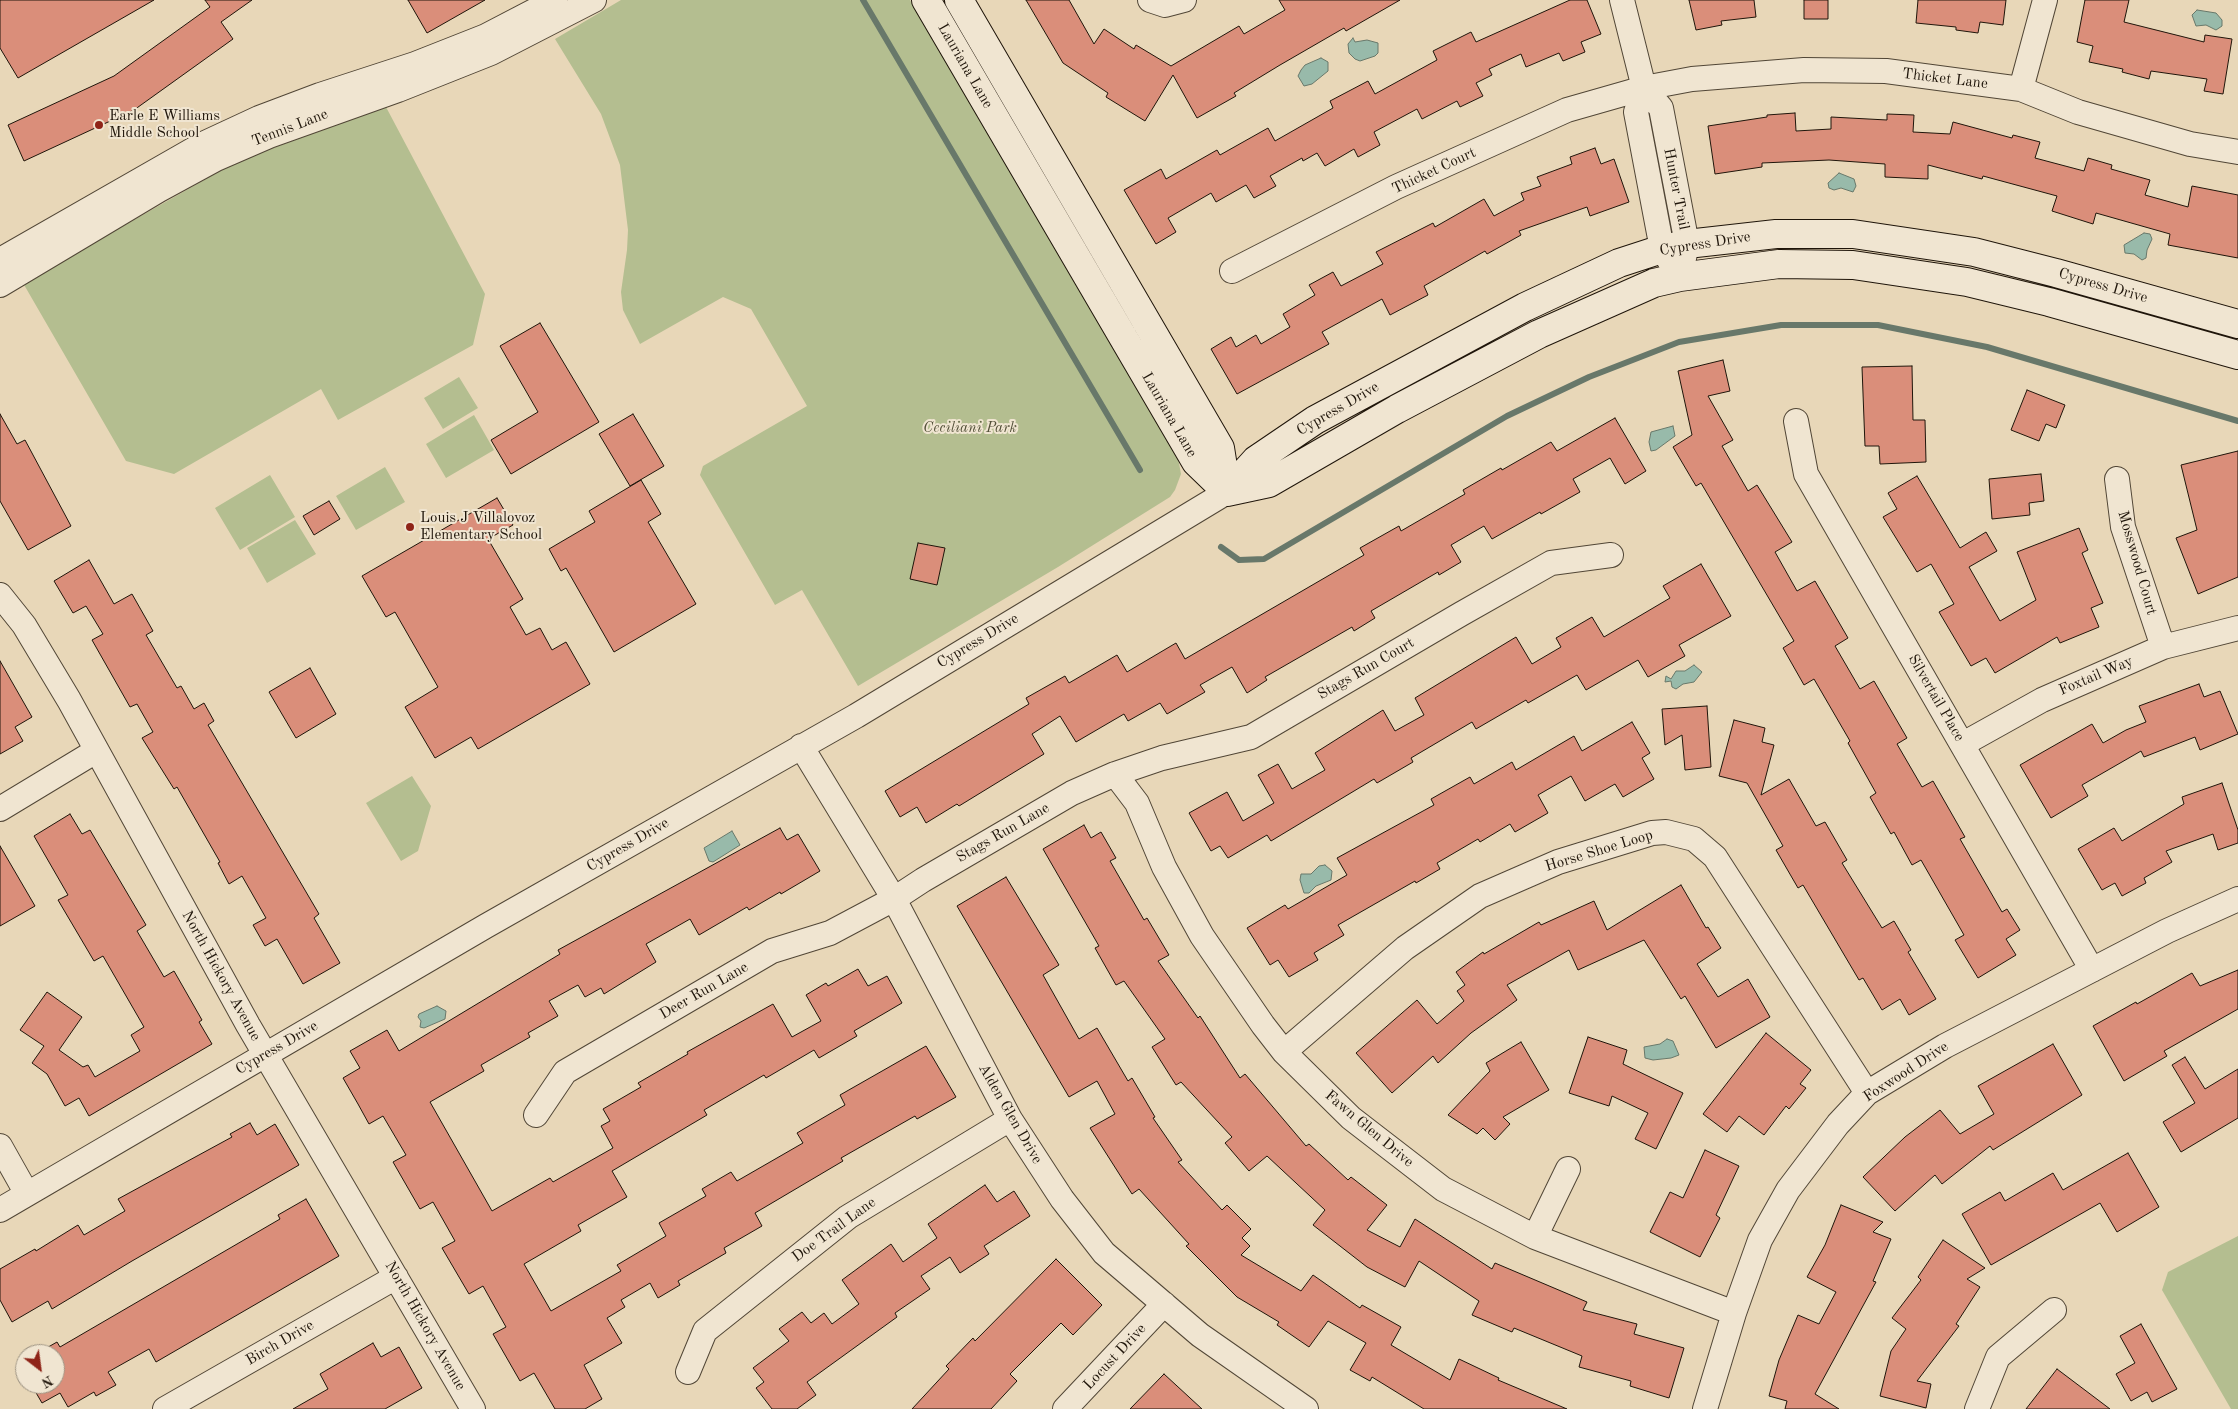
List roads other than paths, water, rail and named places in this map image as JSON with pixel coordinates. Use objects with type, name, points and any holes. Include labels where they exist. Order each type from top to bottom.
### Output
[{"type":"street","name":"Tennis Lane","points":[[0,260],[203,144],[268,115],[415,64],[486,36],[555,0]]},
{"type":"street","name":"Tennis Lane","points":[[0,284],[159,190],[216,159],[269,136],[398,90],[491,53],[594,0]]},
{"type":"street","name":"Lauriana Lane","points":[[926,0],[1196,462],[1227,492]]},
{"type":"street","name":"Lauriana Lane","points":[[959,0],[1220,448],[1227,492]]},
{"type":"street","points":[[1150,0],[1165,5],[1184,0]]},
{"type":"street","name":"Hunter Trail","points":[[1622,0],[1644,88],[1660,108],[1674,247],[1680,277]]},
{"type":"street","points":[[2021,89],[2045,0]]},
{"type":"street","name":"Thicket Lane","points":[[1644,88],[1692,80],[1804,70],[1886,71],[2021,89],[2078,112],[2190,144],[2238,152]]},
{"type":"street","name":"Thicket Court","points":[[1232,271],[1396,187],[1567,110],[1644,88]]},
{"type":"street","name":"Cypress Drive","points":[[0,1210],[801,746],[856,716],[1227,492],[1256,460],[1315,420],[1525,307],[1619,263],[1674,247],[1776,234],[1853,234],[1974,252],[2238,324]]},
{"type":"street","name":"Cypress Drive","points":[[1227,492],[1269,483],[1397,409],[1539,334],[1654,283],[1680,277],[1778,264],[1853,264],[1967,282],[2049,302],[2238,355]]},
{"type":"street","name":"Silvertail Place","points":[[1796,421],[1806,474],[2092,970]]},
{"type":"street","name":"Mosswood Court","points":[[2117,479],[2124,527],[2163,647]]},
{"type":"street","name":"Stags Run Court","points":[[1115,774],[1162,758],[1251,737],[1552,563],[1611,555]]},
{"type":"street","name":"North Hickory Avenue","points":[[0,595],[24,625],[266,1055],[473,1409]]},
{"type":"street","name":"Foxtail Way","points":[[1963,744],[2042,700],[2163,647],[2238,628]]},
{"type":"street","name":"Alden Glen Drive","points":[[801,746],[894,900],[1010,1119],[1062,1199],[1104,1253],[1200,1335],[1306,1409]]},
{"type":"street","points":[[0,808],[96,751]]},
{"type":"street","name":"Stags Run Lane","points":[[894,900],[923,880],[1072,793],[1115,774]]},
{"type":"street","name":"Fawn Glen Drive","points":[[1115,774],[1137,804],[1164,867],[1202,936],[1263,1025],[1284,1052],[1351,1118],[1443,1189],[1535,1237],[1734,1313]]},
{"type":"street","name":"Horse Shoe Loop","points":[[1284,1052],[1405,948],[1480,896],[1558,862],[1652,833],[1666,832],[1694,838],[1715,857],[1867,1094]]},
{"type":"street","name":"Foxwood Drive","points":[[1705,1409],[1734,1313],[1760,1240],[1788,1190],[1838,1124],[1867,1094],[1945,1046],[2167,931],[2238,899]]},
{"type":"street","name":"Deer Run Lane","points":[[536,1115],[565,1072],[772,951],[830,933],[894,900]]},
{"type":"street","name":"Doe Trail Lane","points":[[688,1372],[705,1331],[848,1217],[1010,1119]]},
{"type":"street","points":[[0,1146],[27,1194]]},
{"type":"street","points":[[1535,1237],[1568,1169]]},
{"type":"street","name":"Birch Drive","points":[[165,1409],[396,1276]]},
{"type":"street","name":"Locust Drive","points":[[1065,1409],[1164,1304]]},
{"type":"street","points":[[1977,1409],[1998,1357],[2054,1310]]},
{"type":"waterway","points":[[863,0],[1140,470]]},
{"type":"waterway","points":[[1221,547],[1239,560],[1264,559],[1507,416],[1589,377],[1679,342],[1781,325],[1878,325],[1987,347],[2238,421]]},
{"type":"place","name":"Earle E Williams Middle School","points":[[99,125]]},
{"type":"place","name":"Louis J Villalovoz Elementary School","points":[[410,527]]},
{"type":"park label","name":"Ceciliani Park","points":[[970,428]]}]
